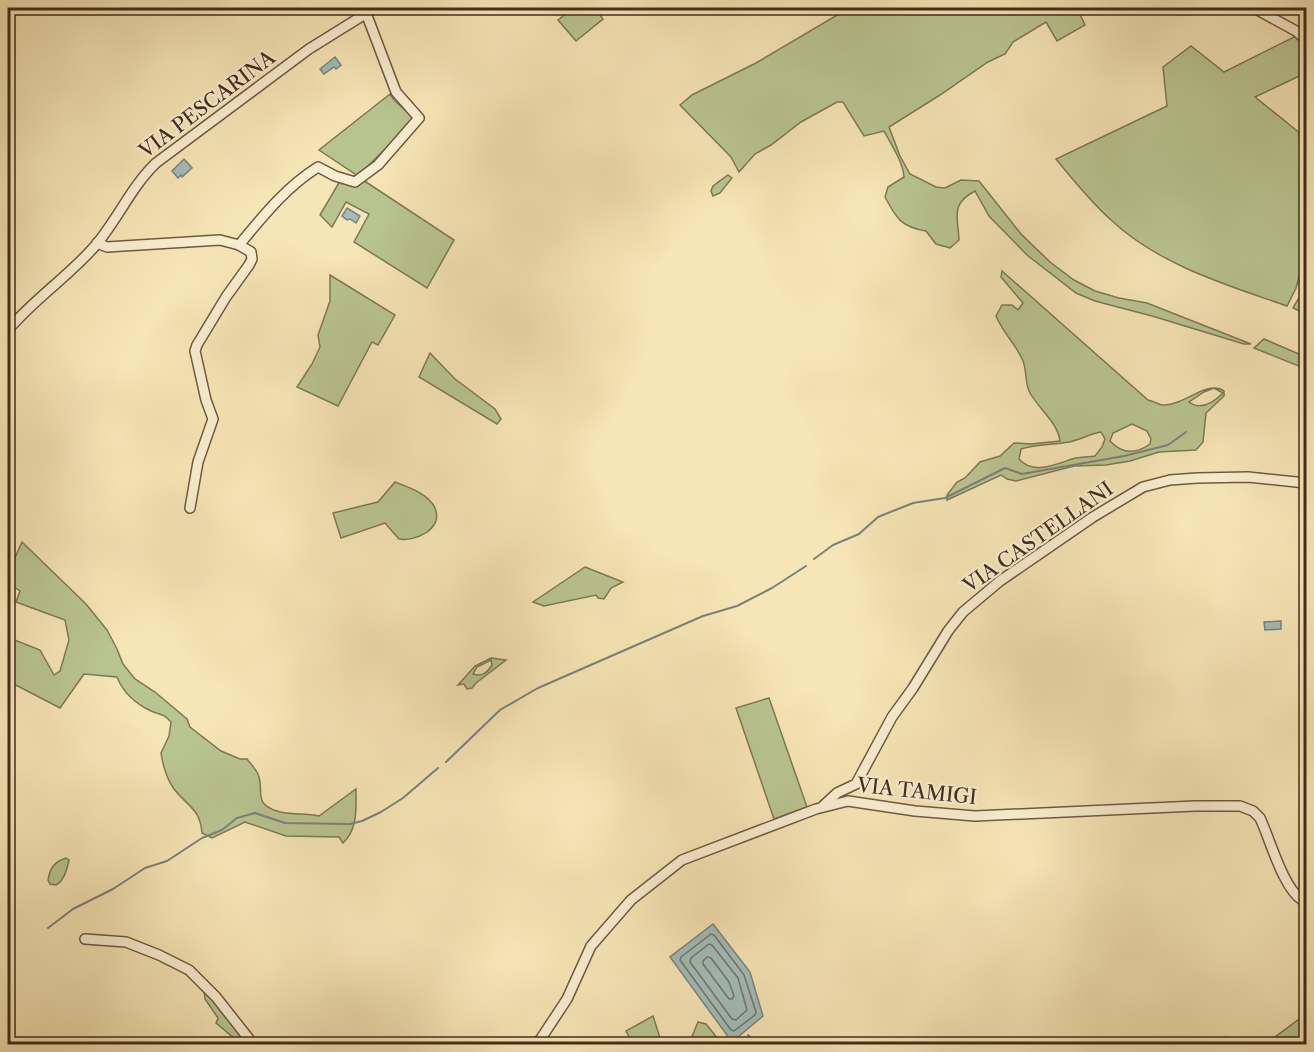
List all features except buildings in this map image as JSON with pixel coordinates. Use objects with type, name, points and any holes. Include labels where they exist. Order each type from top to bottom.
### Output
[{"type":"street","points":[[1254,8],[1296,31],[1306,40]]},
{"type":"street","points":[[239,245],[283,195],[307,174],[318,167],[335,176],[355,182],[378,165],[419,118],[396,92],[370,10]]},
{"type":"street","name":"VIA PESCARINA","points":[[8,330],[98,243],[136,184],[165,155],[309,49],[370,10]]},
{"type":"street","points":[[98,243],[106,247],[220,240],[239,245],[251,252],[252,259],[226,297],[195,351],[206,400],[213,418],[198,462],[190,508]]},
{"type":"street","name":"VIA CASTELLANI","points":[[819,808],[837,793],[856,784],[892,717],[963,612],[1000,581],[1083,523],[1143,487],[1170,480],[1248,477],[1306,483]]},
{"type":"street","name":"VIA TAMIGI","points":[[534,1044],[540,1040],[567,999],[591,946],[631,900],[682,860],[819,808],[848,801],[934,813],[995,816],[1092,810],[1240,806],[1253,811],[1260,818],[1287,884],[1295,895],[1302,900],[1306,899]]},
{"type":"street","points":[[85,939],[126,942],[189,970],[216,997],[253,1044]]},
{"type":"green space","points":[[573,8],[595,8],[603,19],[576,41],[558,20]]},
{"type":"green space","points":[[849,8],[1077,8],[1085,25],[1057,41],[1046,22],[1013,42],[1005,54],[988,62],[889,127],[900,156],[910,174],[936,187],[945,188],[961,180],[979,181],[1021,234],[1050,262],[1074,280],[1095,291],[1147,303],[1251,344],[1244,344],[1095,301],[1076,293],[1027,255],[989,216],[975,191],[962,201],[957,212],[959,240],[950,248],[936,244],[926,231],[911,227],[900,220],[885,197],[888,187],[904,177],[899,159],[884,131],[864,136],[843,102],[837,102],[801,122],[755,154],[739,172],[731,157],[680,105],[692,95],[756,63]]},
{"type":"green space","points":[[1296,36],[1306,49],[1306,73],[1255,97],[1306,138],[1306,253],[1296,288],[1287,306],[1194,272],[1150,249],[1130,236],[1104,213],[1082,191],[1056,159],[1167,106],[1163,67],[1191,46],[1224,72]]},
{"type":"green space","points":[[390,94],[415,119],[358,176],[319,150]]},
{"type":"green space","points":[[728,175],[732,178],[720,193],[713,196],[711,191],[713,186]]},
{"type":"green space","points":[[363,180],[454,240],[427,288],[354,242],[369,214],[346,202],[332,227],[320,215],[340,181]]},
{"type":"green space","points":[[1002,271],[1148,400],[1162,405],[1170,404],[1213,388],[1189,402],[1198,406],[1211,402],[1223,393],[1215,388],[1224,391],[1224,396],[1206,413],[1203,442],[1196,450],[1159,452],[1130,461],[1106,465],[1074,466],[1016,481],[1001,475],[947,500],[947,495],[957,482],[965,478],[980,462],[1000,456],[1014,443],[1060,441],[1056,428],[1030,393],[1023,361],[996,316],[1002,305],[1012,305],[1018,310],[1023,303],[1001,277]],"holes":[[[1132,424],[1147,431],[1151,439],[1150,444],[1140,450],[1124,450],[1110,441],[1113,433]],[[1101,432],[1105,439],[1095,456],[1075,458],[1037,468],[1019,459],[1021,449],[1069,442]]]},
{"type":"green space","points":[[1306,274],[1306,314],[1293,308],[1300,296]]},
{"type":"green space","points":[[330,275],[395,315],[378,345],[372,342],[338,406],[297,387],[320,347],[318,335],[330,301]]},
{"type":"green space","points":[[1264,339],[1306,357],[1306,369],[1254,348]]},
{"type":"green space","points":[[430,353],[455,379],[495,409],[501,419],[497,424],[419,377]]},
{"type":"green space","points":[[395,482],[418,492],[432,503],[437,515],[432,528],[420,536],[399,539],[385,523],[341,538],[333,513],[378,502]]},
{"type":"green space","points":[[22,542],[86,604],[107,630],[123,664],[135,679],[155,692],[187,719],[190,727],[221,751],[240,759],[247,759],[258,774],[262,800],[269,808],[293,814],[319,816],[356,789],[354,825],[343,843],[339,837],[286,836],[245,822],[212,838],[202,833],[196,813],[174,789],[165,772],[161,753],[169,736],[171,722],[135,701],[126,693],[117,677],[84,674],[60,708],[8,681],[10,638],[40,650],[54,675],[60,671],[69,640],[65,620],[16,602],[20,591],[8,583],[8,573]]},
{"type":"green space","points":[[585,567],[623,582],[611,588],[604,599],[596,595],[544,606],[533,602]]},
{"type":"green space","points":[[491,658],[506,660],[472,688],[467,689],[464,684],[458,685],[475,666]],"holes":[[[491,660],[492,665],[484,674],[473,674],[477,667]]]},
{"type":"green space","points":[[769,698],[807,807],[774,819],[736,708]]},
{"type":"green space","points":[[66,858],[69,860],[63,878],[56,885],[50,884],[48,880],[51,869],[58,861]]},
{"type":"green space","points":[[204,990],[251,1044],[241,1044],[216,1023],[218,1018],[205,999]]},
{"type":"green space","points":[[1306,1014],[1306,1044],[1224,1044],[1224,1037],[1249,1043],[1267,1043]]},
{"type":"green space","points":[[653,1016],[662,1044],[633,1044],[626,1031]]},
{"type":"green space","points":[[698,1022],[706,1024],[722,1044],[689,1044]]},
{"type":"water","points":[[335,57],[341,65],[324,74],[320,69]]},
{"type":"water","points":[[184,159],[192,168],[178,178],[172,171]]},
{"type":"water","points":[[347,208],[360,216],[356,223],[342,216]]},
{"type":"water","points":[[1281,621],[1281,629],[1265,630],[1264,622]]},
{"type":"water","points":[[713,924],[750,972],[763,1016],[732,1042],[670,957]]},
{"type":"waterway","points":[[814,559],[833,545],[859,534],[878,517],[913,503],[945,498],[1005,468],[1022,474],[1124,456],[1168,445],[1186,432]]},
{"type":"waterway","points":[[446,762],[500,710],[538,688],[703,616],[737,606],[772,588],[806,566]]},
{"type":"waterway","points":[[48,928],[73,909],[113,889],[145,868],[167,861],[202,838],[222,830],[237,818],[255,813],[285,823],[350,824],[381,812],[403,798],[438,768]]},
{"type":"waterway","points":[[748,1035],[754,1042]]}]
